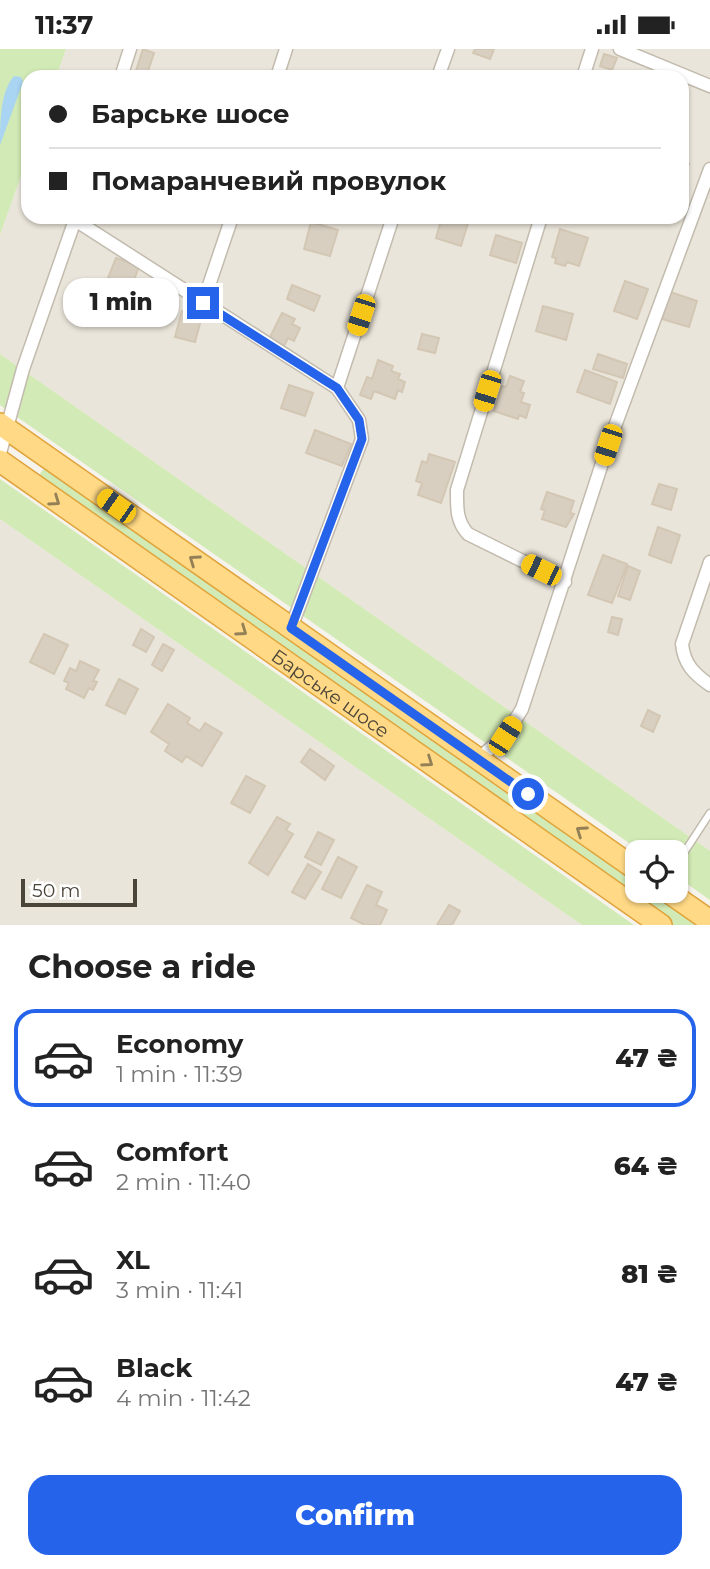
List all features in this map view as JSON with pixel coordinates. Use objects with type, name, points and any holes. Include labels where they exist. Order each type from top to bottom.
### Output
[{"type":"highway","name":"Барське шосе","points":[[3,426],[625,862]]},
{"type":"highway","name":"Барське шосе","points":[[0,461],[661,925]]},
{"type":"highway","points":[[684,903],[710,921]]},
{"type":"street","points":[[123,70],[130,49]]},
{"type":"street","points":[[279,70],[286,49]]},
{"type":"street","points":[[440,70],[448,49]]},
{"type":"street","points":[[585,70],[592,49]]},
{"type":"street","points":[[620,49],[645,54],[678,70]]},
{"type":"street","points":[[689,76],[710,86]]},
{"type":"street","points":[[478,759],[505,736],[522,709],[608,445],[710,169]]},
{"type":"street","points":[[0,453],[3,426],[74,224]]},
{"type":"street","points":[[85,224],[337,388],[359,420],[362,439],[291,628]]},
{"type":"street","points":[[203,303],[230,224]]},
{"type":"street","points":[[337,388],[391,224]]},
{"type":"street","points":[[539,224],[457,490],[457,511],[460,525],[468,534],[565,582]]},
{"type":"street","points":[[710,562],[682,644],[684,657],[694,674],[710,685]]},
{"type":"lane","points":[[688,847],[710,813]]},
{"type":"shaded area","points":[[66,49],[710,49],[710,851],[0,354],[0,235],[21,176],[21,224],[689,224],[689,70],[58,70]]},
{"type":"shaded area","points":[[0,519],[582,925],[0,925]]},
{"type":"green space","points":[[0,49],[66,49],[58,70],[21,70],[21,176],[0,235]]},
{"type":"green space","points":[[0,354],[710,851],[710,900],[688,884],[688,840],[625,840],[0,405]]},
{"type":"green space","points":[[50,460],[625,861],[625,899],[32,485]]},
{"type":"green space","points":[[0,479],[634,925],[582,925],[0,519]]},
{"type":"green space","points":[[630,903],[683,903],[710,925],[662,925]]},
{"type":"water","points":[[14,76],[21,77],[21,87],[0,145],[3,99]]},
{"type":"building","points":[[143,49],[154,53],[148,70],[136,70]]},
{"type":"building","points":[[475,49],[494,49],[490,59],[473,53]]},
{"type":"building","points":[[604,54],[617,58],[612,70],[600,66]]},
{"type":"building","points":[[310,224],[338,230],[330,256],[304,249]]},
{"type":"building","points":[[440,224],[468,224],[461,246],[436,238]]},
{"type":"building","points":[[560,229],[588,238],[579,266],[567,262],[565,266],[555,263],[556,258],[552,257]]},
{"type":"building","points":[[496,235],[522,243],[516,263],[490,255]]},
{"type":"building","points":[[116,258],[139,266],[132,286],[108,278]]},
{"type":"building","points":[[625,281],[648,289],[637,319],[614,311]]},
{"type":"building","points":[[292,285],[320,296],[314,311],[287,299]]},
{"type":"building","points":[[133,287],[142,289],[136,310],[128,308]]},
{"type":"building","points":[[148,291],[174,298],[166,324],[141,316]]},
{"type":"building","points":[[670,292],[697,301],[689,327],[662,319]]},
{"type":"building","points":[[543,306],[573,314],[566,340],[536,331]]},
{"type":"building","points":[[182,311],[202,316],[195,342],[175,337]]},
{"type":"building","points":[[282,313],[295,319],[292,324],[300,328],[294,341],[288,338],[284,346],[269,339]]},
{"type":"building","points":[[422,334],[439,338],[435,353],[418,349]]},
{"type":"building","points":[[598,354],[627,364],[623,378],[593,369]]},
{"type":"building","points":[[378,360],[393,366],[391,371],[400,374],[398,379],[405,382],[402,392],[398,390],[395,399],[374,391],[371,399],[360,395],[367,377],[372,379]]},
{"type":"building","points":[[585,370],[617,382],[610,404],[577,392]]},
{"type":"building","points":[[510,376],[524,381],[520,392],[524,393],[521,402],[530,405],[526,418],[519,415],[518,419],[494,411],[502,386],[506,387]]},
{"type":"building","points":[[289,385],[313,393],[305,416],[281,408]]},
{"type":"building","points":[[315,430],[351,444],[342,466],[306,453]]},
{"type":"building","points":[[429,454],[455,462],[441,503],[418,495],[422,483],[416,481],[422,461],[427,463]]},
{"type":"building","points":[[659,484],[677,489],[671,510],[652,504]]},
{"type":"building","points":[[547,492],[574,501],[570,513],[574,514],[566,527],[542,519],[545,510],[541,509]]},
{"type":"building","points":[[658,527],[680,535],[671,563],[649,555]]},
{"type":"building","points":[[603,555],[627,564],[612,603],[588,595]]},
{"type":"building","points":[[628,566],[640,571],[630,600],[618,596]]},
{"type":"building","points":[[612,617],[622,619],[618,635],[608,632]]},
{"type":"building","points":[[141,629],[154,637],[146,652],[133,645]]},
{"type":"building","points":[[44,634],[68,645],[54,674],[30,662]]},
{"type":"building","points":[[163,644],[174,650],[162,671],[152,665]]},
{"type":"building","points":[[80,661],[99,670],[93,681],[97,682],[93,690],[89,688],[84,698],[66,689],[69,683],[64,681],[70,668],[76,671]]},
{"type":"building","points":[[119,679],[138,689],[125,714],[106,705]]},
{"type":"building","points":[[168,704],[190,718],[187,723],[200,731],[205,723],[222,733],[202,766],[186,756],[182,762],[165,751],[169,744],[151,732]]},
{"type":"building","points":[[648,710],[660,716],[653,732],[641,726]]},
{"type":"building","points":[[310,749],[334,766],[325,780],[301,762]]},
{"type":"building","points":[[246,776],[265,786],[250,813],[231,803]]},
{"type":"building","points":[[277,817],[290,824],[286,830],[293,834],[268,875],[249,863]]},
{"type":"building","points":[[318,832],[334,840],[321,865],[305,857]]},
{"type":"building","points":[[338,857],[357,867],[341,898],[322,889]]},
{"type":"building","points":[[308,864],[321,872],[305,899],[292,892]]},
{"type":"building","points":[[367,885],[382,892],[376,905],[387,910],[380,925],[365,925],[351,918]]},
{"type":"building","points":[[449,905],[460,911],[452,925],[437,925]]},
{"type":"route","points":[[203,303],[337,388],[359,420],[362,439],[291,628],[528,794]]}]
